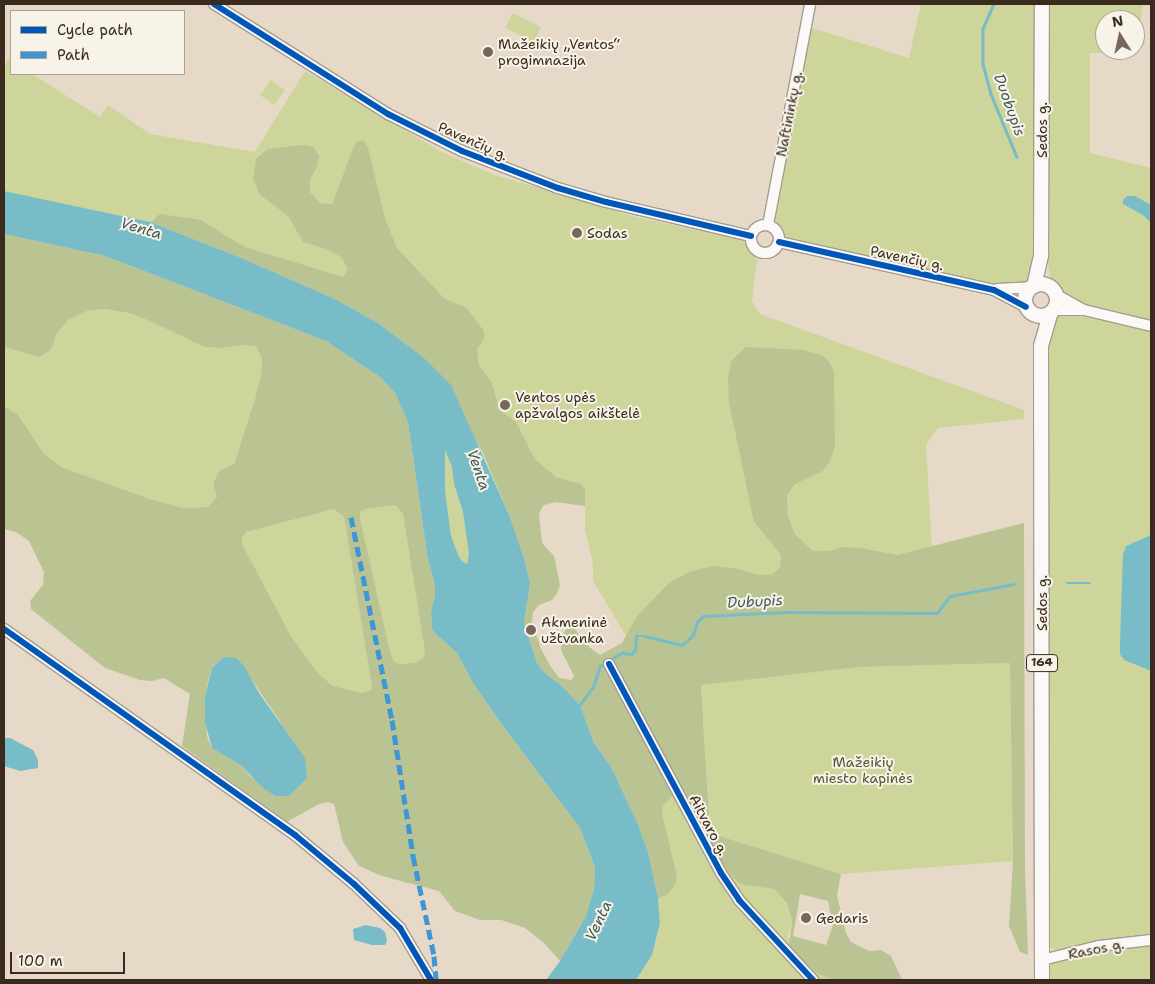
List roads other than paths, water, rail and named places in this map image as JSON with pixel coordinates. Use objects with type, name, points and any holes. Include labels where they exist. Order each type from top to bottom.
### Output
[{"type":"main road","name":"Sedos g.","points":[[1032,286],[1041,255],[1042,4]]},
{"type":"main road","name":"Sedos g.","points":[[1041,255],[1054,290]]},
{"type":"main road","points":[[1032,286],[1042,284],[1054,290]]},
{"type":"main road","name":"164","points":[[1029,310],[1026,294],[1032,286]]},
{"type":"main road","name":"164","points":[[1052,312],[1058,303],[1054,290]]},
{"type":"main road","name":"Sedos g.","points":[[1029,310],[1041,346]]},
{"type":"main road","points":[[1029,310],[1040,316],[1052,312]]},
{"type":"main road","name":"Sedos g.","points":[[1042,980],[1041,346],[1052,312]]},
{"type":"street","name":"Pavenčių g.","points":[[214,4],[388,114],[462,151],[558,188],[606,202],[751,236]]},
{"type":"street","name":"Naftininkų g.","points":[[768,224],[810,4]]},
{"type":"street","points":[[768,224],[778,233],[779,242],[774,249],[763,253],[755,249],[751,236],[759,226],[768,224]]},
{"type":"street","name":"Pavenčių g.","points":[[779,242],[994,290],[1029,310]]},
{"type":"street","name":"Pavenčių g.","points":[[994,290],[1032,286]]},
{"type":"street","points":[[1054,290],[1084,310]]},
{"type":"street","points":[[1052,312],[1084,310],[1151,326]]},
{"type":"street","points":[[4,629],[295,835],[346,878],[400,928],[432,980]]},
{"type":"street","name":"Aitvaro g.","points":[[609,664],[721,874],[739,900],[813,980]]},
{"type":"street","name":"Rasos g.","points":[[1042,960],[1099,946],[1151,940]]},
{"type":"water","name":"Venta","points":[[4,191],[150,222],[239,257],[335,299],[378,323],[423,357],[451,385],[510,517],[525,561],[530,584],[524,623],[537,663],[544,672],[563,687],[580,705],[594,743],[611,767],[637,822],[648,852],[658,898],[660,923],[652,955],[636,980],[546,980],[560,961],[586,916],[594,889],[595,867],[580,828],[503,726],[473,683],[457,653],[432,628],[431,613],[435,585],[428,560],[408,422],[395,393],[380,377],[326,341],[105,256],[4,234]],"holes":[[[445,450],[452,467],[454,484],[463,512],[469,554],[467,564],[459,557],[451,536],[445,490]]]},
{"type":"water","points":[[1127,196],[1135,196],[1151,205],[1151,223],[1143,215],[1123,204],[1123,200]]},
{"type":"water","points":[[1151,535],[1151,671],[1124,660],[1120,654],[1120,644],[1123,554],[1126,546]]},
{"type":"water","points":[[224,657],[236,658],[244,666],[259,693],[305,758],[307,778],[289,796],[276,796],[264,789],[242,766],[212,748],[205,722],[205,697],[212,667]]},
{"type":"water","points":[[4,738],[10,738],[33,750],[38,760],[38,768],[20,771],[4,766]]},
{"type":"water","points":[[366,925],[380,928],[385,932],[387,941],[385,945],[372,945],[354,940],[353,929]]},
{"type":"waterway","name":"Duobupis","points":[[994,4],[983,29],[983,64],[991,94],[1017,157]]},
{"type":"waterway","points":[[1067,583],[1090,583]]},
{"type":"waterway","name":"Dubupis","points":[[578,707],[593,687],[600,666],[622,653],[631,654],[635,650],[636,636],[645,636],[682,645],[693,635],[697,622],[703,616],[786,612],[937,613],[950,596],[1014,584]]},
{"type":"place","name":"Mažeikių „Ventos“ progimnazija","points":[[488,52]]},
{"type":"place","name":"Sodas","points":[[577,233]]},
{"type":"place","name":"Ventos upės apžvalgos aikštelė","points":[[505,405]]},
{"type":"place","name":"Akmeninė užtvanka","points":[[531,630]]},
{"type":"place","name":"Gedaris","points":[[806,918]]},
{"type":"park label","name":"Mažeikių miesto kapinės","points":[[863,770]]}]
